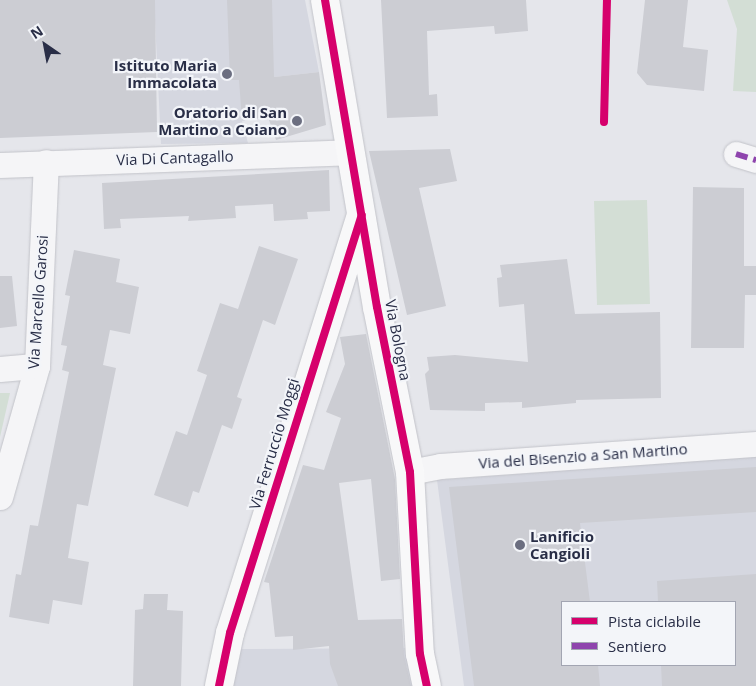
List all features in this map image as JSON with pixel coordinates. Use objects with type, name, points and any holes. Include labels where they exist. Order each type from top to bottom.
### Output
[{"type":"street","name":"Via Bologna","points":[[325,0],[377,307],[410,472],[420,654],[427,686]]},
{"type":"street","name":"Via Di Cantagallo","points":[[0,166],[46,162],[350,152]]},
{"type":"street","name":"Via Marcello Garosi","points":[[0,497],[36,366],[46,162]]},
{"type":"street","name":"Via Ferruccio Moggi","points":[[219,686],[230,633],[329,311],[362,213]]},
{"type":"street","points":[[329,311],[357,301],[377,307]]},
{"type":"street","points":[[0,369],[36,366]]},
{"type":"street","name":"Via del Bisenzio a San Martino","points":[[410,472],[440,466],[756,444]]},
{"type":"shaded area","name":"Istituto Maria Immacolata","points":[[154,0],[305,0],[319,72],[274,77],[268,117],[242,121],[248,143],[161,144]]},
{"type":"shaded area","points":[[727,0],[756,0],[756,92],[733,91],[737,29]]},
{"type":"shaded area","points":[[647,200],[650,304],[597,305],[594,201]]},
{"type":"shaded area","points":[[0,393],[10,393],[0,437]]},
{"type":"shaded area","points":[[756,456],[756,686],[464,686],[437,480]]},
{"type":"shaded area","points":[[413,648],[418,686],[233,686],[235,649]]},
{"type":"building","points":[[0,0],[155,0],[157,132],[0,138]]},
{"type":"building","points":[[227,0],[272,0],[274,77],[319,72],[326,125],[276,140],[268,117],[242,120],[239,80],[230,80]]},
{"type":"building","points":[[381,0],[526,0],[528,31],[495,34],[494,26],[427,31],[429,95],[437,94],[438,116],[387,118]]},
{"type":"building","points":[[645,0],[688,0],[683,47],[708,50],[704,91],[647,85],[637,73]]},
{"type":"building","points":[[450,149],[457,181],[419,188],[446,306],[407,315],[369,151]]},
{"type":"building","points":[[329,170],[330,211],[307,212],[308,219],[274,221],[273,204],[235,206],[236,218],[188,221],[189,216],[120,219],[121,228],[104,229],[102,183]]},
{"type":"building","points":[[693,187],[744,188],[744,266],[756,266],[756,295],[745,295],[744,348],[691,348]]},
{"type":"building","points":[[259,246],[298,259],[275,325],[263,320],[237,397],[242,399],[232,429],[222,425],[199,493],[193,491],[188,507],[154,495],[176,431],[187,435],[207,375],[197,371],[220,303],[238,309]]},
{"type":"building","points":[[74,250],[120,259],[116,282],[139,287],[130,334],[110,330],[103,365],[116,368],[88,506],[77,504],[68,558],[89,562],[82,605],[53,600],[49,624],[9,617],[16,574],[21,575],[30,525],[38,526],[69,372],[62,370],[67,346],[61,345],[70,296],[65,295]]},
{"type":"building","points":[[567,259],[575,314],[660,312],[661,398],[576,400],[576,403],[522,408],[522,402],[485,403],[485,411],[430,410],[425,374],[429,370],[427,357],[455,355],[528,362],[524,304],[499,307],[497,278],[502,277],[500,265]]},
{"type":"building","points":[[0,276],[12,276],[17,326],[0,328]]},
{"type":"building","points":[[366,334],[395,479],[400,579],[381,581],[371,479],[339,483],[358,620],[402,619],[404,655],[411,686],[338,686],[330,664],[329,646],[293,650],[293,636],[275,637],[269,583],[264,582],[303,465],[324,470],[341,418],[326,412],[345,364],[340,337]]},
{"type":"building","name":"Lanificio Cangioli","points":[[756,467],[756,512],[580,523],[590,601],[561,601],[561,666],[598,666],[600,686],[474,686],[449,487]]},
{"type":"building","points":[[756,574],[756,686],[662,686],[661,666],[736,666],[736,601],[658,601],[657,581]]},
{"type":"building","points":[[144,594],[168,594],[167,610],[183,611],[181,686],[133,686],[135,610],[143,609]]},
{"type":"marked path","points":[[736,154],[756,160]]},
{"type":"cycle path","points":[[325,0],[377,307],[410,472],[420,654],[427,686]]},
{"type":"cycle path","points":[[604,122],[607,0]]},
{"type":"cycle path","points":[[219,686],[230,633],[362,215]]},
{"type":"place","name":"Istituto Maria Immacolata","points":[[227,74]]},
{"type":"place","name":"Oratorio di San Martino a Coiano","points":[[297,121]]},
{"type":"place","name":"Lanificio Cangioli","points":[[520,545]]}]
